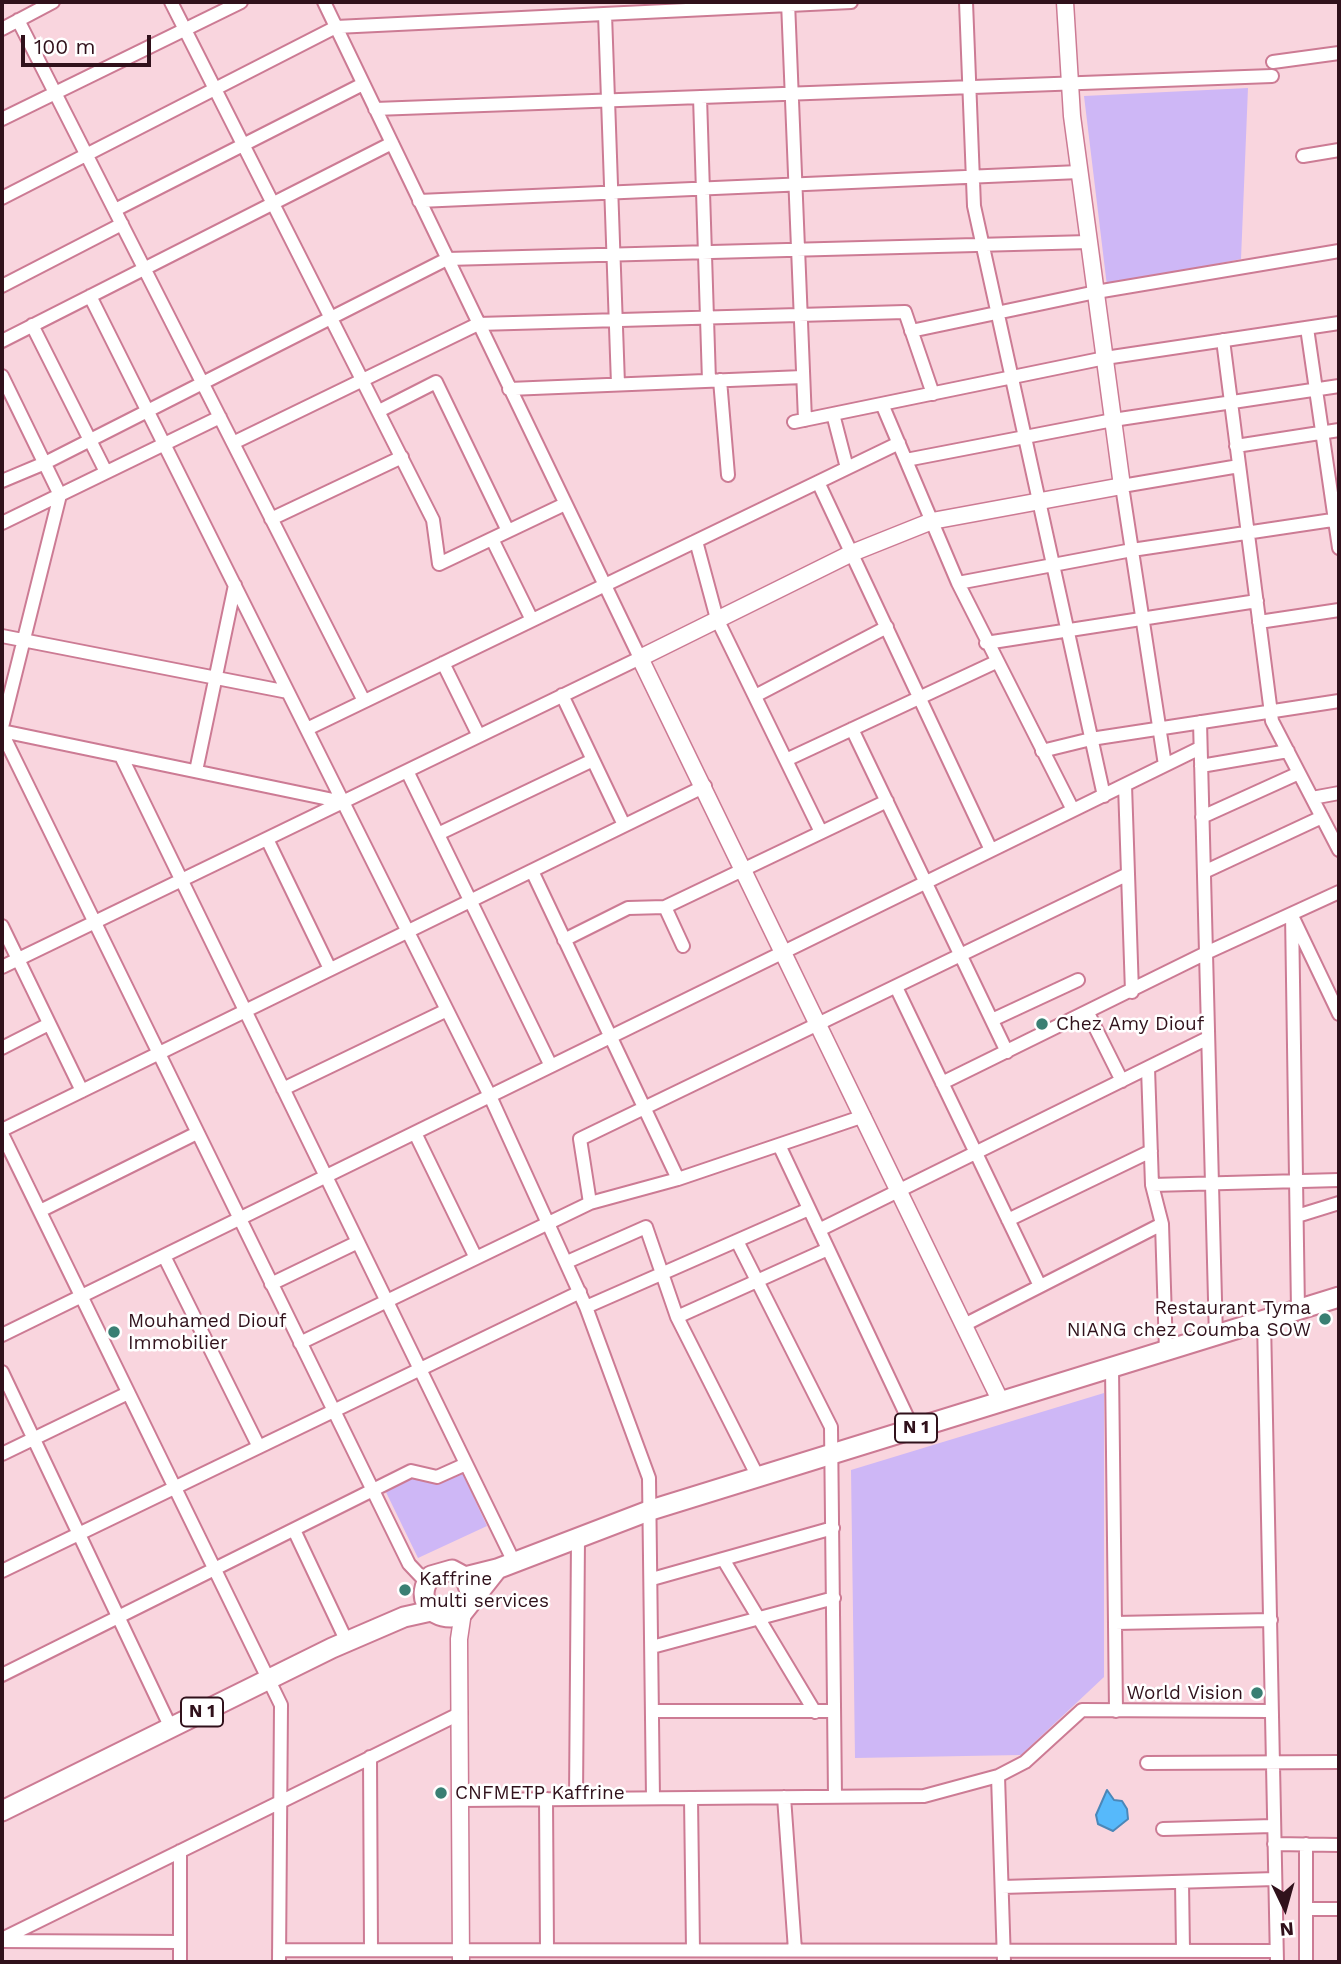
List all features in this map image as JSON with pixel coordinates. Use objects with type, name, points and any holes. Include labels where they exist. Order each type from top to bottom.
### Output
[{"type":"highway","name":"N 1","points":[[465,1577],[505,1566],[651,1510],[1166,1351],[1216,1338],[1339,1297]]},
{"type":"highway","name":"N 1","points":[[2,1811],[347,1642],[404,1616],[443,1603],[505,1566]]},
{"type":"highway","points":[[444,1569],[465,1577],[443,1603],[444,1569]]},
{"type":"main road","points":[[1001,1402],[745,868],[640,658],[852,553],[932,521],[1122,486],[1079,172],[1065,2]]},
{"type":"main road","points":[[443,1603],[458,1639],[461,1713],[461,1956]]},
{"type":"street","points":[[2,29],[53,2]]},
{"type":"street","points":[[172,2],[433,520],[439,564],[565,504]]},
{"type":"street","points":[[2,119],[241,2]]},
{"type":"street","points":[[2,967],[640,658],[324,2]]},
{"type":"street","points":[[2,198],[336,27],[851,2]]},
{"type":"street","points":[[966,2],[974,205],[1104,796]]},
{"type":"street","points":[[788,3],[803,377],[800,421],[1105,358],[1339,323]]},
{"type":"street","points":[[605,14],[618,384]]},
{"type":"street","points":[[18,20],[364,701]]},
{"type":"street","points":[[1273,62],[1339,53]]},
{"type":"street","points":[[375,109],[1272,76]]},
{"type":"street","points":[[115,210],[363,84]]},
{"type":"street","points":[[701,97],[707,318],[728,475]]},
{"type":"street","points":[[2,341],[391,143]]},
{"type":"street","points":[[1303,156],[1339,150]]},
{"type":"street","points":[[419,201],[1079,172]]},
{"type":"street","points":[[2,286],[122,224]]},
{"type":"street","points":[[2,481],[45,463],[447,259],[1089,242]]},
{"type":"street","points":[[911,331],[1096,292],[1339,251]]},
{"type":"street","points":[[90,296],[490,1096],[586,1307],[649,1478],[653,1798]]},
{"type":"street","points":[[233,443],[478,324],[905,312],[933,394]]},
{"type":"street","points":[[32,326],[106,472]]},
{"type":"street","points":[[1307,328],[1339,548]]},
{"type":"street","points":[[1223,340],[1272,721],[1339,850]]},
{"type":"street","points":[[2,376],[60,495],[2,731],[409,1564],[443,1603]]},
{"type":"street","points":[[509,388],[803,377]]},
{"type":"street","points":[[379,411],[436,383],[508,531]]},
{"type":"street","points":[[906,460],[1113,419],[1339,386]]},
{"type":"street","points":[[882,404],[986,643],[1073,810]]},
{"type":"street","points":[[833,414],[847,468]]},
{"type":"street","points":[[2,523],[220,417]]},
{"type":"street","points":[[1237,446],[1339,430]]},
{"type":"street","points":[[307,729],[899,443]]},
{"type":"street","points":[[271,519],[402,457]]},
{"type":"street","points":[[1165,765],[1122,486],[1239,466]]},
{"type":"street","points":[[818,482],[991,850]]},
{"type":"street","points":[[958,583],[1132,550],[1337,520]]},
{"type":"street","points":[[492,539],[532,620]]},
{"type":"street","points":[[696,541],[718,620],[821,832]]},
{"type":"street","points":[[195,771],[235,585]]},
{"type":"street","points":[[986,643],[1257,601]]},
{"type":"street","points":[[1259,622],[1339,610]]},
{"type":"street","points":[[755,696],[887,627]]},
{"type":"street","points":[[2,636],[288,692]]},
{"type":"street","points":[[786,760],[996,662]]},
{"type":"street","points":[[443,663],[479,736]]},
{"type":"street","points":[[562,695],[624,825]]},
{"type":"street","points":[[1042,751],[1091,739],[1339,701]]},
{"type":"street","points":[[1200,722],[1216,1338]]},
{"type":"street","points":[[852,729],[1007,1052]]},
{"type":"street","points":[[2,731],[343,802]]},
{"type":"street","points":[[2,1335],[1200,748]]},
{"type":"street","points":[[1201,766],[1288,751]]},
{"type":"street","points":[[121,756],[466,1464],[505,1566]]},
{"type":"street","points":[[438,834],[593,760]]},
{"type":"street","points":[[407,771],[551,1066]]},
{"type":"street","points":[[1202,817],[1299,773]]},
{"type":"street","points":[[1125,785],[1132,992]]},
{"type":"street","points":[[705,786],[2,1132],[281,1705],[279,1956],[371,1950],[461,1956],[547,1950],[647,1956],[694,1950],[795,1950],[829,1956],[1169,1956],[1183,1950],[1277,1956],[1264,1321]]},
{"type":"street","points":[[1312,798],[1339,793]]},
{"type":"street","points":[[564,940],[628,908],[665,907],[887,801]]},
{"type":"street","points":[[1204,872],[1322,817]]},
{"type":"street","points":[[267,839],[330,969]]},
{"type":"street","points":[[532,870],[678,1179]]},
{"type":"street","points":[[590,1203],[580,1139],[645,1110],[1128,874]]},
{"type":"street","points":[[942,1083],[1132,992],[1206,953],[1339,892]]},
{"type":"street","points":[[665,907],[683,946]]},
{"type":"street","points":[[1292,914],[1339,1014]]},
{"type":"street","points":[[1292,914],[1298,1310]]},
{"type":"street","points":[[2,926],[82,1091]]},
{"type":"street","points":[[992,1020],[1078,980]]},
{"type":"street","points":[[896,987],[1040,1286]]},
{"type":"street","points":[[283,1089],[447,1010]]},
{"type":"street","points":[[1088,1013],[1122,1081]]},
{"type":"street","points":[[2,1048],[49,1024]]},
{"type":"street","points":[[820,1230],[1208,1038]]},
{"type":"street","points":[[1148,1068],[1152,1185],[1161,1224],[1166,1351]]},
{"type":"street","points":[[300,1343],[475,1256],[590,1203],[678,1179],[864,1116]]},
{"type":"street","points":[[40,1211],[197,1133]]},
{"type":"street","points":[[415,1133],[475,1256]]},
{"type":"street","points":[[779,1145],[913,1429]]},
{"type":"street","points":[[1008,1220],[1150,1151]]},
{"type":"street","points":[[1152,1185],[1339,1180]]},
{"type":"street","points":[[1297,1216],[1339,1203]]},
{"type":"street","points":[[586,1307],[810,1209]]},
{"type":"street","points":[[964,1325],[1161,1224]]},
{"type":"street","points":[[566,1262],[646,1227],[677,1317],[758,1477]]},
{"type":"street","points":[[737,1241],[831,1427],[835,1797]]},
{"type":"street","points":[[271,1284],[358,1242]]},
{"type":"street","points":[[677,1317],[828,1249]]},
{"type":"street","points":[[164,1256],[259,1447]]},
{"type":"street","points":[[2,1571],[580,1292]]},
{"type":"street","points":[[1111,1368],[1116,1711]]},
{"type":"street","points":[[2,1371],[172,1728]]},
{"type":"street","points":[[2,1454],[128,1392]]},
{"type":"street","points":[[2,1675],[411,1471],[438,1477],[466,1464]]},
{"type":"street","points":[[652,1578],[833,1528]]},
{"type":"street","points":[[294,1530],[347,1642]]},
{"type":"street","points":[[576,1799],[578,1538]]},
{"type":"street","points":[[723,1559],[815,1712]]},
{"type":"street","points":[[652,1647],[834,1598]]},
{"type":"street","points":[[1115,1623],[1271,1620]]},
{"type":"street","points":[[461,1800],[924,1796],[998,1776],[1024,1762],[1082,1710],[1270,1711]]},
{"type":"street","points":[[653,1711],[834,1712]]},
{"type":"street","points":[[2,1940],[461,1713]]},
{"type":"street","points":[[370,1756],[371,1950]]},
{"type":"street","points":[[1147,1763],[1339,1762]]},
{"type":"street","points":[[998,1776],[1004,1956]]},
{"type":"street","points":[[785,1797],[795,1950]]},
{"type":"street","points":[[691,1798],[694,1950]]},
{"type":"street","points":[[546,1799],[547,1950]]},
{"type":"street","points":[[1163,1829],[1273,1826]]},
{"type":"street","points":[[1274,1844],[1339,1845]]},
{"type":"street","points":[[1306,1844],[1306,1962]]},
{"type":"street","points":[[180,1851],[180,1962]]},
{"type":"street","points":[[1002,1887],[1275,1879]]},
{"type":"street","points":[[1182,1882],[1183,1950]]},
{"type":"street","points":[[1306,1909],[1339,1909]]},
{"type":"street","points":[[2,1940],[180,1942]]},
{"type":"shaded area","points":[[1248,88],[1241,259],[1107,286],[1084,96]]},
{"type":"shaded area","points":[[1104,1393],[1104,1677],[1021,1755],[855,1758],[851,1470]]},
{"type":"shaded area","points":[[462,1472],[487,1526],[418,1558],[384,1488],[410,1476],[437,1484]]},
{"type":"water","points":[[1107,1790],[1114,1800],[1122,1801],[1127,1809],[1128,1819],[1113,1831],[1098,1824],[1096,1815]]},
{"type":"place","name":"Chez Amy Diouf","points":[[1042,1024]]},
{"type":"place","name":"Restaurant Tyma NIANG chez Coumba SOW","points":[[1325,1319]]},
{"type":"place","name":"Mouhamed Diouf Immobilier","points":[[114,1332]]},
{"type":"place","name":"Kaffrine multi services","points":[[405,1590]]},
{"type":"place","name":"World Vision","points":[[1257,1693]]},
{"type":"place","name":"CNFMETP Kaffrine","points":[[441,1793]]}]
